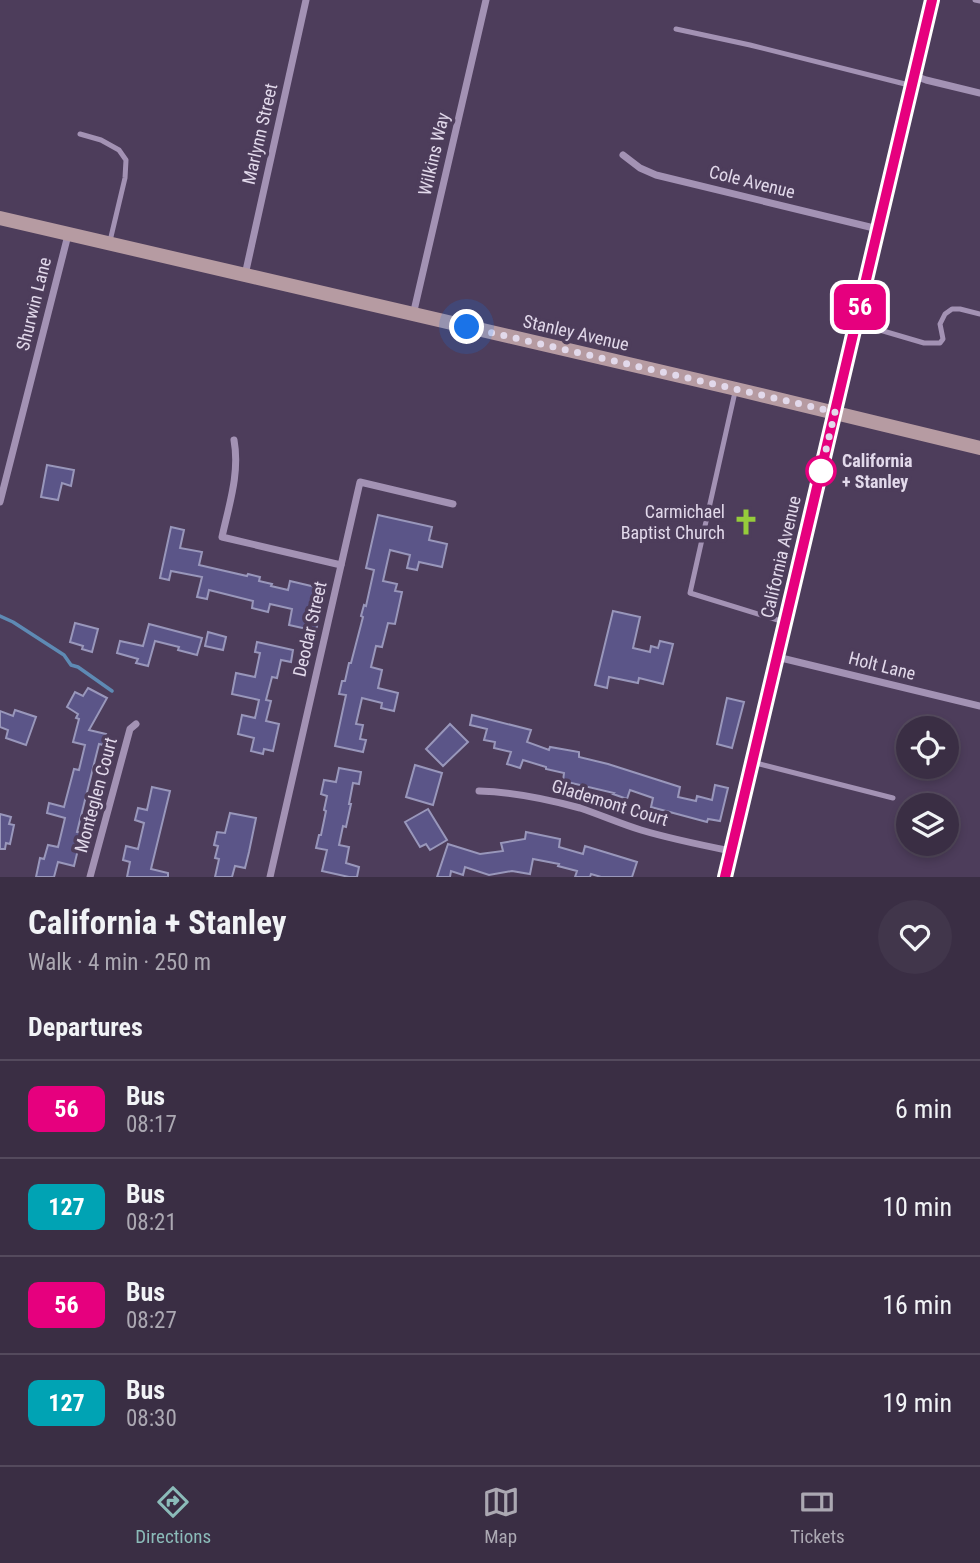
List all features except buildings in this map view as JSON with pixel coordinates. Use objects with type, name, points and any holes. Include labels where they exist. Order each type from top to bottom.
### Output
[{"type":"street","name":"Marlynn Street","points":[[244,275],[306,0]]},
{"type":"street","name":"Wilkins Way","points":[[413,315],[486,0]]},
{"type":"street","name":"California Avenue","points":[[725,877],[932,0]]},
{"type":"street","points":[[914,81],[926,80],[980,93]]},
{"type":"street","name":"Cole Avenue","points":[[624,155],[656,176],[878,229]]},
{"type":"street","name":"Stanley Avenue","points":[[0,218],[980,448]]},
{"type":"street","name":"Shurwin Lane","points":[[0,502],[68,235]]},
{"type":"street","points":[[234,440],[237,464],[235,481],[222,537],[341,565]]},
{"type":"street","name":"Deodar Street","points":[[270,877],[360,482],[453,504]]},
{"type":"street","name":"Holt Lane","points":[[777,657],[980,706]]},
{"type":"street","name":"Monteglen Court","points":[[90,877],[130,729],[136,724]]},
{"type":"street","name":"Glademont Court","points":[[479,791],[512,793],[543,799],[582,809],[638,829],[731,851]]},
{"type":"lane","points":[[676,29],[914,81]]},
{"type":"lane","points":[[80,134],[101,140],[120,150],[126,160],[125,178],[110,244]]},
{"type":"lane","points":[[856,323],[924,343],[940,344],[943,339],[940,324],[951,309],[980,314]]},
{"type":"lane","points":[[736,389],[690,593],[785,622]]},
{"type":"lane","points":[[752,762],[893,798]]},
{"type":"waterway","points":[[0,616],[64,655],[71,665],[112,691]]},
{"type":"bus line","name":"56","points":[[725,877],[932,0]]},
{"type":"place","name":"California + Stanley","points":[[821,471]]},
{"type":"place","name":"Carmichael Baptist Church","points":[[746,522]]},
{"type":"route","points":[[467,327],[835,412],[821,471]]}]
